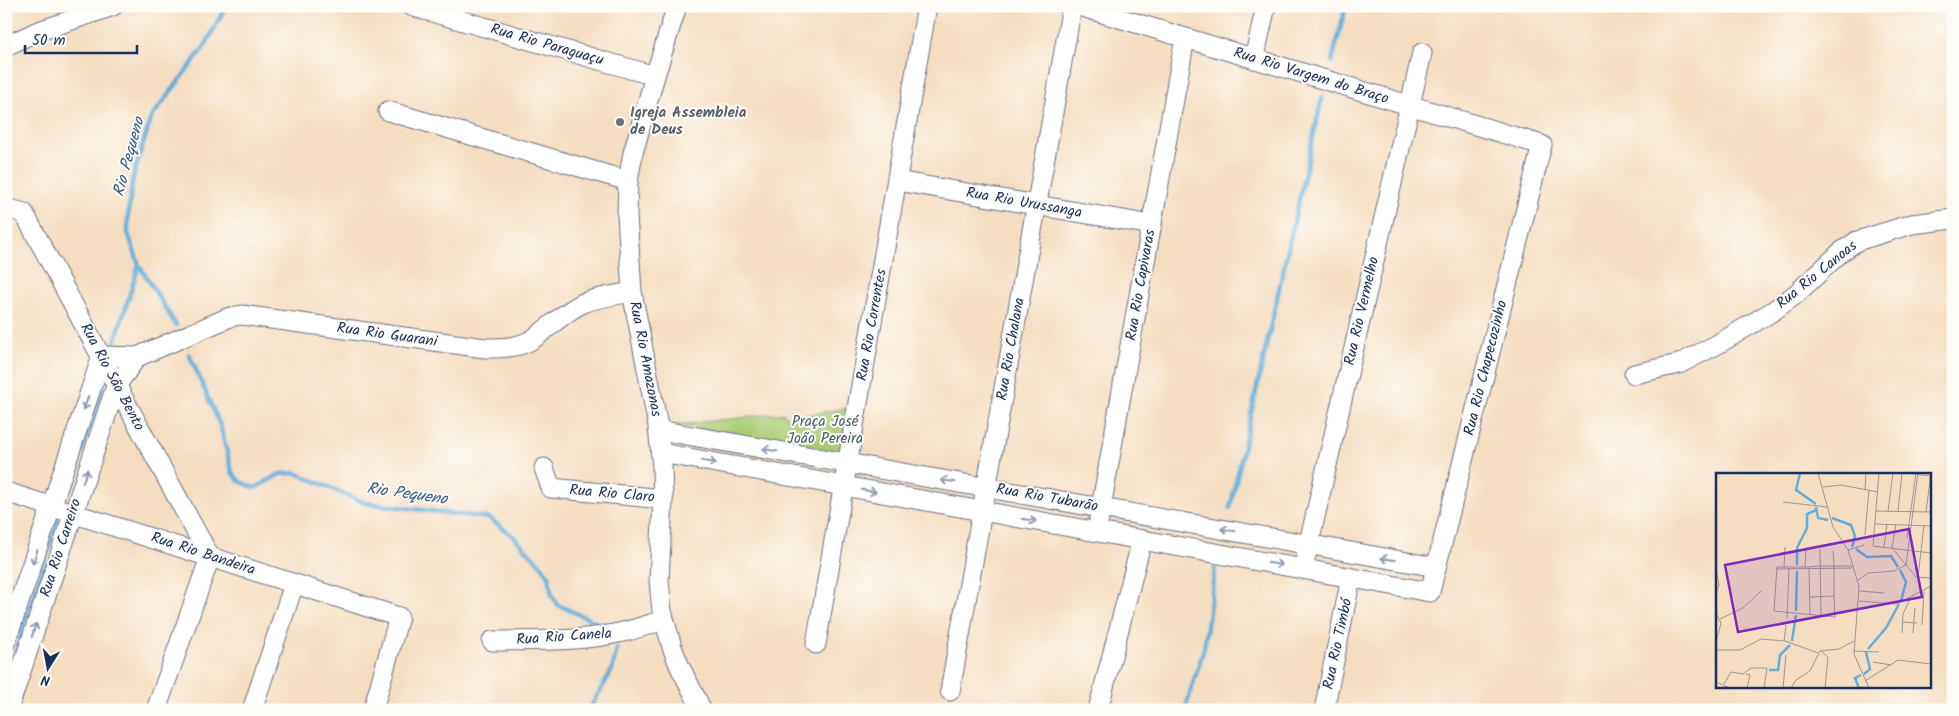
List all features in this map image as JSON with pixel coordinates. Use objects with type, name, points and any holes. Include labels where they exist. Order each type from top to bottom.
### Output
[{"type":"street","points":[[6,46],[36,32],[113,6]]},
{"type":"street","name":"Rua Rio Paraguaçu","points":[[411,6],[654,76]]},
{"type":"street","name":"Rua Rio Amazonas","points":[[677,6],[654,76],[633,153],[628,181],[627,215],[632,292],[661,453],[663,498],[659,581],[664,620],[680,667],[702,710]]},
{"type":"street","name":"Rua Rio Correntes","points":[[816,644],[927,6]]},
{"type":"street","name":"Rua Rio Chalana","points":[[950,691],[1072,6]]},
{"type":"street","name":"Rua Rio Vargem do Braço","points":[[1079,6],[1542,145]]},
{"type":"street","points":[[1254,59],[1266,6]]},
{"type":"street","name":"Rua Rio Capivaras","points":[[1097,532],[1184,38]]},
{"type":"street","name":"Rua Rio Vermelho","points":[[1303,569],[1422,53]]},
{"type":"street","points":[[388,112],[628,181]]},
{"type":"street","name":"Rua Rio Chapecozinho","points":[[1430,592],[1542,145]]},
{"type":"street","name":"Rua Rio Urussanga","points":[[897,181],[1152,225]]},
{"type":"street","name":"Rua Rio São Bento","points":[[6,208],[24,213],[102,356],[116,386],[210,556]]},
{"type":"street","name":"Rua Rio Canoas","points":[[1634,374],[1679,364],[1718,344],[1796,294],[1841,252],[1857,241],[1912,224],[1953,219]]},
{"type":"street","name":"Rua Rio Guarani","points":[[102,356],[137,357],[230,317],[242,315],[485,348],[503,348],[518,345],[532,339],[566,313],[585,302],[632,292]]},
{"type":"street","name":"Rua Rio Carreiro","points":[[6,641],[102,356]]},
{"type":"street","points":[[116,386],[137,357]]},
{"type":"street","name":"Rua Rio Carreiro","points":[[8,710],[72,513],[116,386]]},
{"type":"street","name":"Rua Rio Tubarão","points":[[658,430],[1436,567]]},
{"type":"street","name":"Rua Rio Tubarão","points":[[661,453],[1430,592]]},
{"type":"street","name":"Rua Rio Claro","points":[[544,468],[551,488],[663,498]]},
{"type":"street","name":"Rua Rio Bandeira","points":[[6,492],[399,617],[373,710]]},
{"type":"street","points":[[1098,710],[1142,540]]},
{"type":"street","points":[[156,710],[210,556]]},
{"type":"street","name":"Rua Rio Timbó","points":[[1324,710],[1352,578]]},
{"type":"street","points":[[252,710],[294,584]]},
{"type":"street","name":"Rua Rio Canela","points":[[492,641],[604,635],[664,620]]},
{"type":"green space","name":"Praça José João Pereira","points":[[848,408],[841,452],[676,425],[783,413],[788,418]]},
{"type":"waterway","name":"Rio Pequeno","points":[[176,325],[139,265],[128,233],[128,214],[133,177],[151,118],[205,46],[226,6]]},
{"type":"waterway","points":[[1332,61],[1346,6]]},
{"type":"waterway","points":[[1230,508],[1322,97]]},
{"type":"waterway","points":[[115,341],[139,265]]},
{"type":"waterway","name":"Rio Pequeno","points":[[189,354],[220,425],[232,472],[239,481],[255,488],[280,474],[296,473],[365,503],[489,518],[513,536],[542,566],[549,576],[552,596],[558,605],[609,628]]},
{"type":"waterway","points":[[67,492],[104,387]]},
{"type":"waterway","points":[[6,679],[58,520]]},
{"type":"waterway","points":[[1185,710],[1204,648],[1215,569]]},
{"type":"waterway","name":"Rio Pequeno","points":[[589,710],[612,670],[617,649]]},
{"type":"place","name":"Igreja Assembleia de Deus","points":[[620,122]]}]
